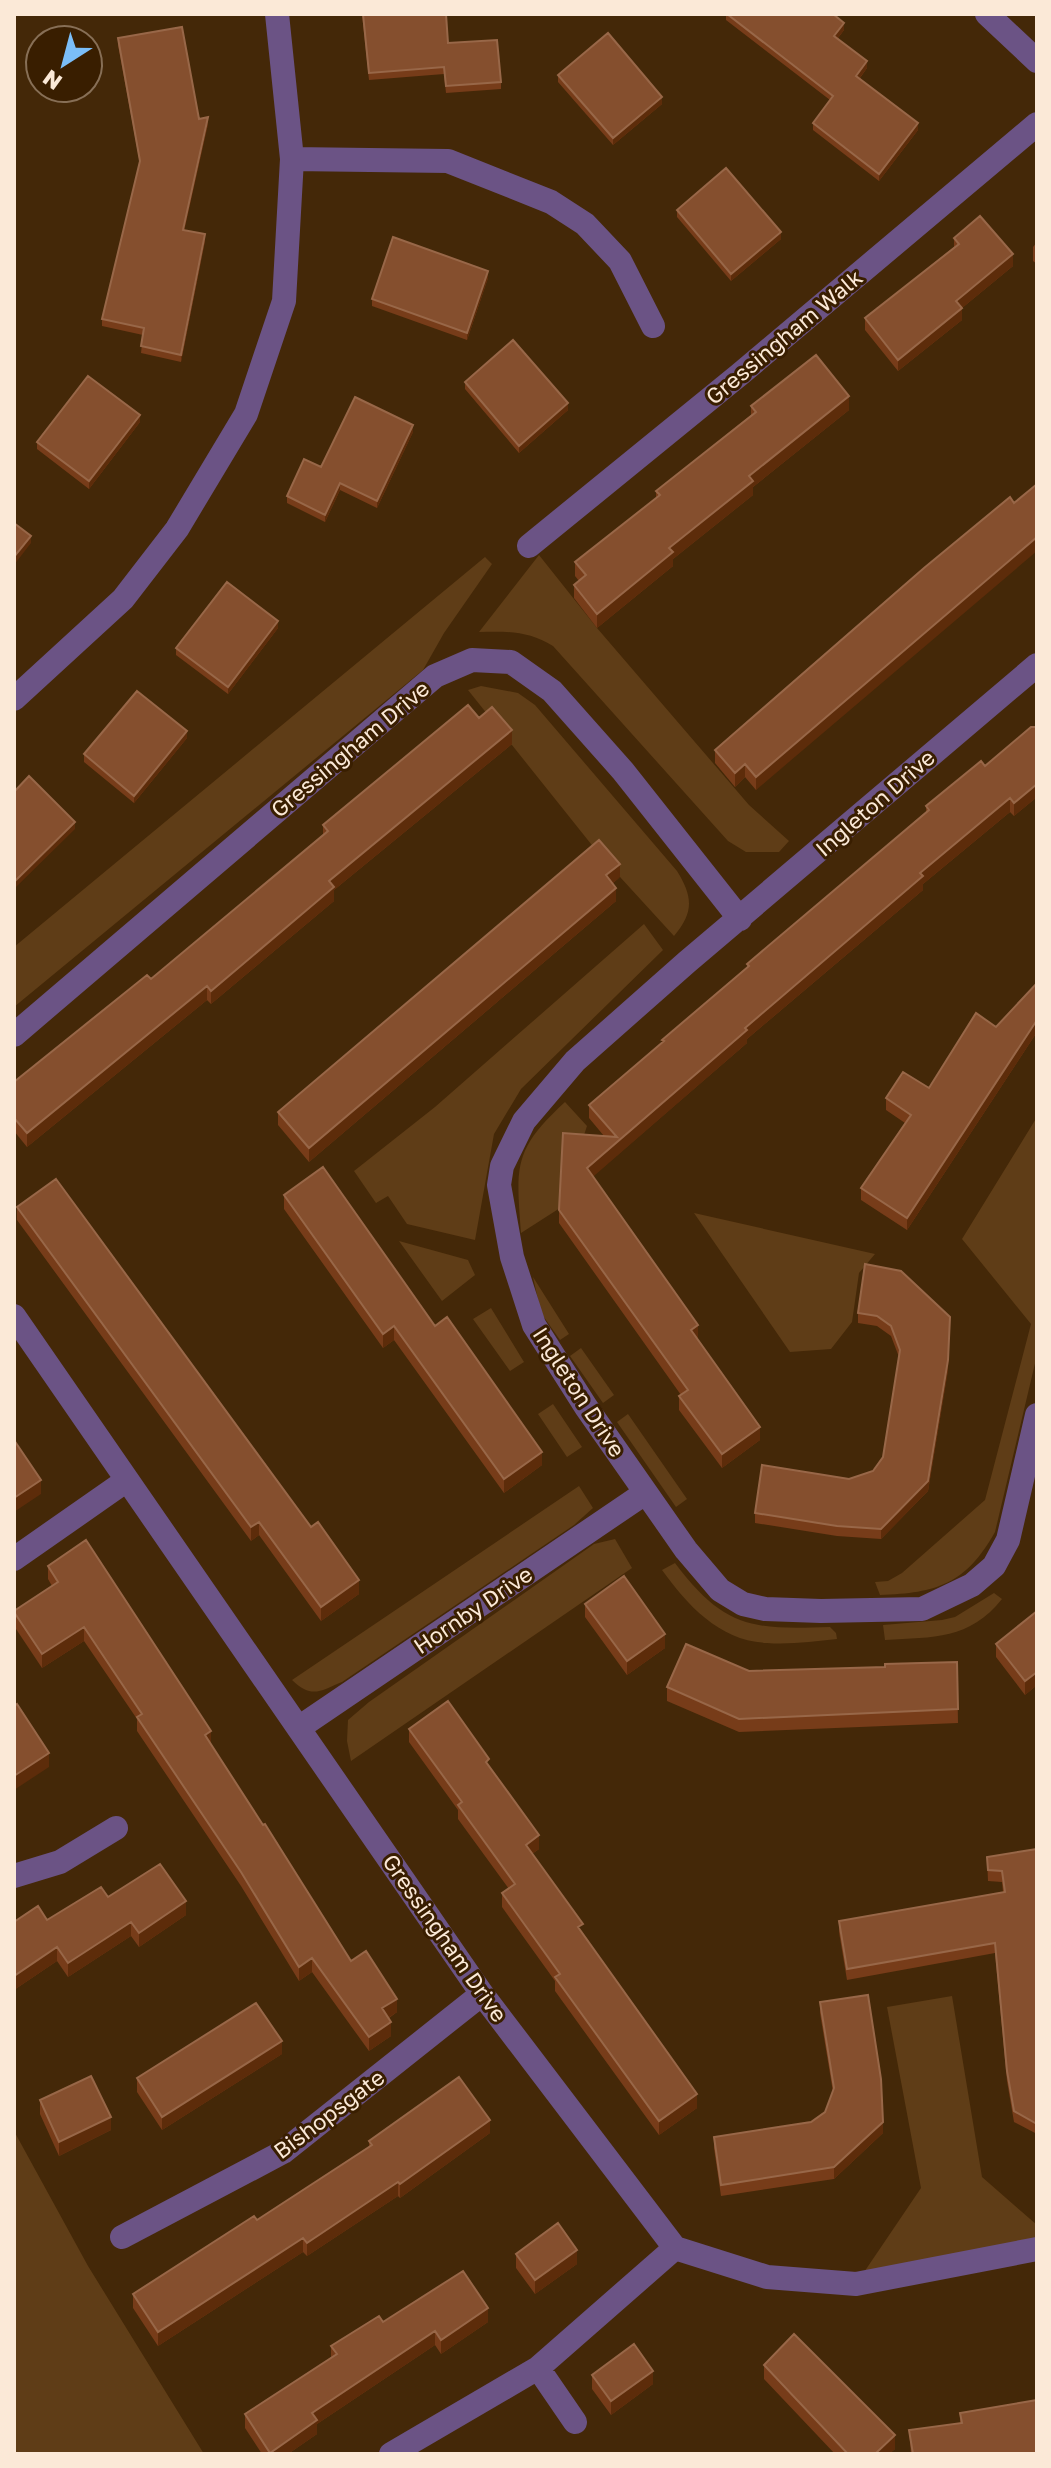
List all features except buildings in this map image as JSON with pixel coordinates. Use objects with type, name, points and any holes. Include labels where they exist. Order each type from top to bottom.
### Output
[{"type":"street","points":[[14,699],[123,599],[177,529],[246,414],[284,301],[292,159],[277,14]]},
{"type":"street","points":[[987,14],[1037,61]]},
{"type":"street","name":"Gressingham Walk","points":[[529,546],[739,375],[1037,124]]},
{"type":"street","points":[[292,159],[448,161],[551,202],[585,224],[620,261],[653,326]]},
{"type":"street","name":"Gressingham Drive","points":[[14,1035],[435,676],[472,660],[511,662],[552,691],[623,771],[740,919]]},
{"type":"street","name":"Ingleton Drive","points":[[1037,665],[575,1061],[524,1121],[502,1166],[499,1185],[512,1257],[534,1325],[686,1550],[720,1590],[743,1604],[765,1609],[821,1611],[922,1609],[972,1585],[994,1566],[1008,1540],[1037,1415]]},
{"type":"street","name":"Gressingham Drive","points":[[14,1316],[482,1994],[675,2248]]},
{"type":"street","points":[[14,1559],[127,1480]]},
{"type":"street","name":"Hornby Drive","points":[[300,1727],[645,1493]]},
{"type":"street","points":[[14,1876],[60,1862],[116,1828]]},
{"type":"street","name":"Bishopsgate","points":[[122,2237],[283,2152],[482,1994]]},
{"type":"street","points":[[391,2454],[538,2368],[675,2248],[767,2277],[856,2284],[1037,2249]]},
{"type":"street","points":[[538,2368],[575,2422]]},
{"type":"shaded area","points":[[539,555],[597,628],[749,805],[789,841],[779,852],[746,852],[728,841],[553,646],[518,633],[479,632]]},
{"type":"shaded area","points":[[485,557],[492,564],[444,633],[423,670],[14,1007],[14,947]]},
{"type":"shaded area","points":[[481,686],[518,693],[535,705],[677,871],[689,904],[685,919],[674,936],[599,854],[468,690]]},
{"type":"shaded area","points":[[644,924],[663,950],[521,1089],[494,1134],[475,1240],[407,1224],[388,1196],[376,1203],[354,1171],[435,1107]]},
{"type":"shaded area","points":[[565,1102],[587,1126],[560,1208],[521,1233],[518,1191],[522,1160],[535,1133]]},
{"type":"shaded area","points":[[1037,1117],[1037,1355],[995,1532],[973,1564],[948,1582],[918,1592],[880,1595],[875,1582],[888,1581],[902,1573],[985,1500],[1031,1324],[962,1239]]},
{"type":"shaded area","points":[[694,1213],[875,1254],[859,1273],[852,1322],[831,1349],[790,1352]]},
{"type":"shaded area","points":[[399,1241],[468,1260],[475,1275],[442,1301]]},
{"type":"shaded area","points":[[533,1277],[569,1334],[560,1340],[541,1313]]},
{"type":"shaded area","points":[[491,1308],[524,1362],[510,1371],[473,1319]]},
{"type":"shaded area","points":[[581,1348],[614,1395],[603,1403],[570,1356]]},
{"type":"shaded area","points":[[553,1404],[582,1447],[567,1457],[538,1414]]},
{"type":"shaded area","points":[[628,1414],[687,1499],[676,1507],[617,1422]]},
{"type":"shaded area","points":[[579,1486],[593,1508],[574,1525],[342,1682],[316,1692],[305,1690],[292,1680]]},
{"type":"shaded area","points":[[615,1539],[632,1568],[351,1761],[347,1741],[348,1720],[369,1702],[594,1544]]},
{"type":"shaded area","points":[[675,1563],[709,1601],[725,1613],[760,1625],[830,1627],[837,1639],[776,1643],[734,1636],[694,1608],[672,1583],[662,1570]]},
{"type":"shaded area","points":[[994,1593],[1002,1599],[977,1622],[963,1629],[935,1637],[885,1640],[883,1625],[955,1617]]},
{"type":"shaded area","points":[[952,1996],[982,2177],[1037,2225],[1037,2249],[856,2284],[921,2188],[887,2007]]},
{"type":"shaded area","points":[[14,2131],[88,2266],[204,2454],[14,2454]]}]
